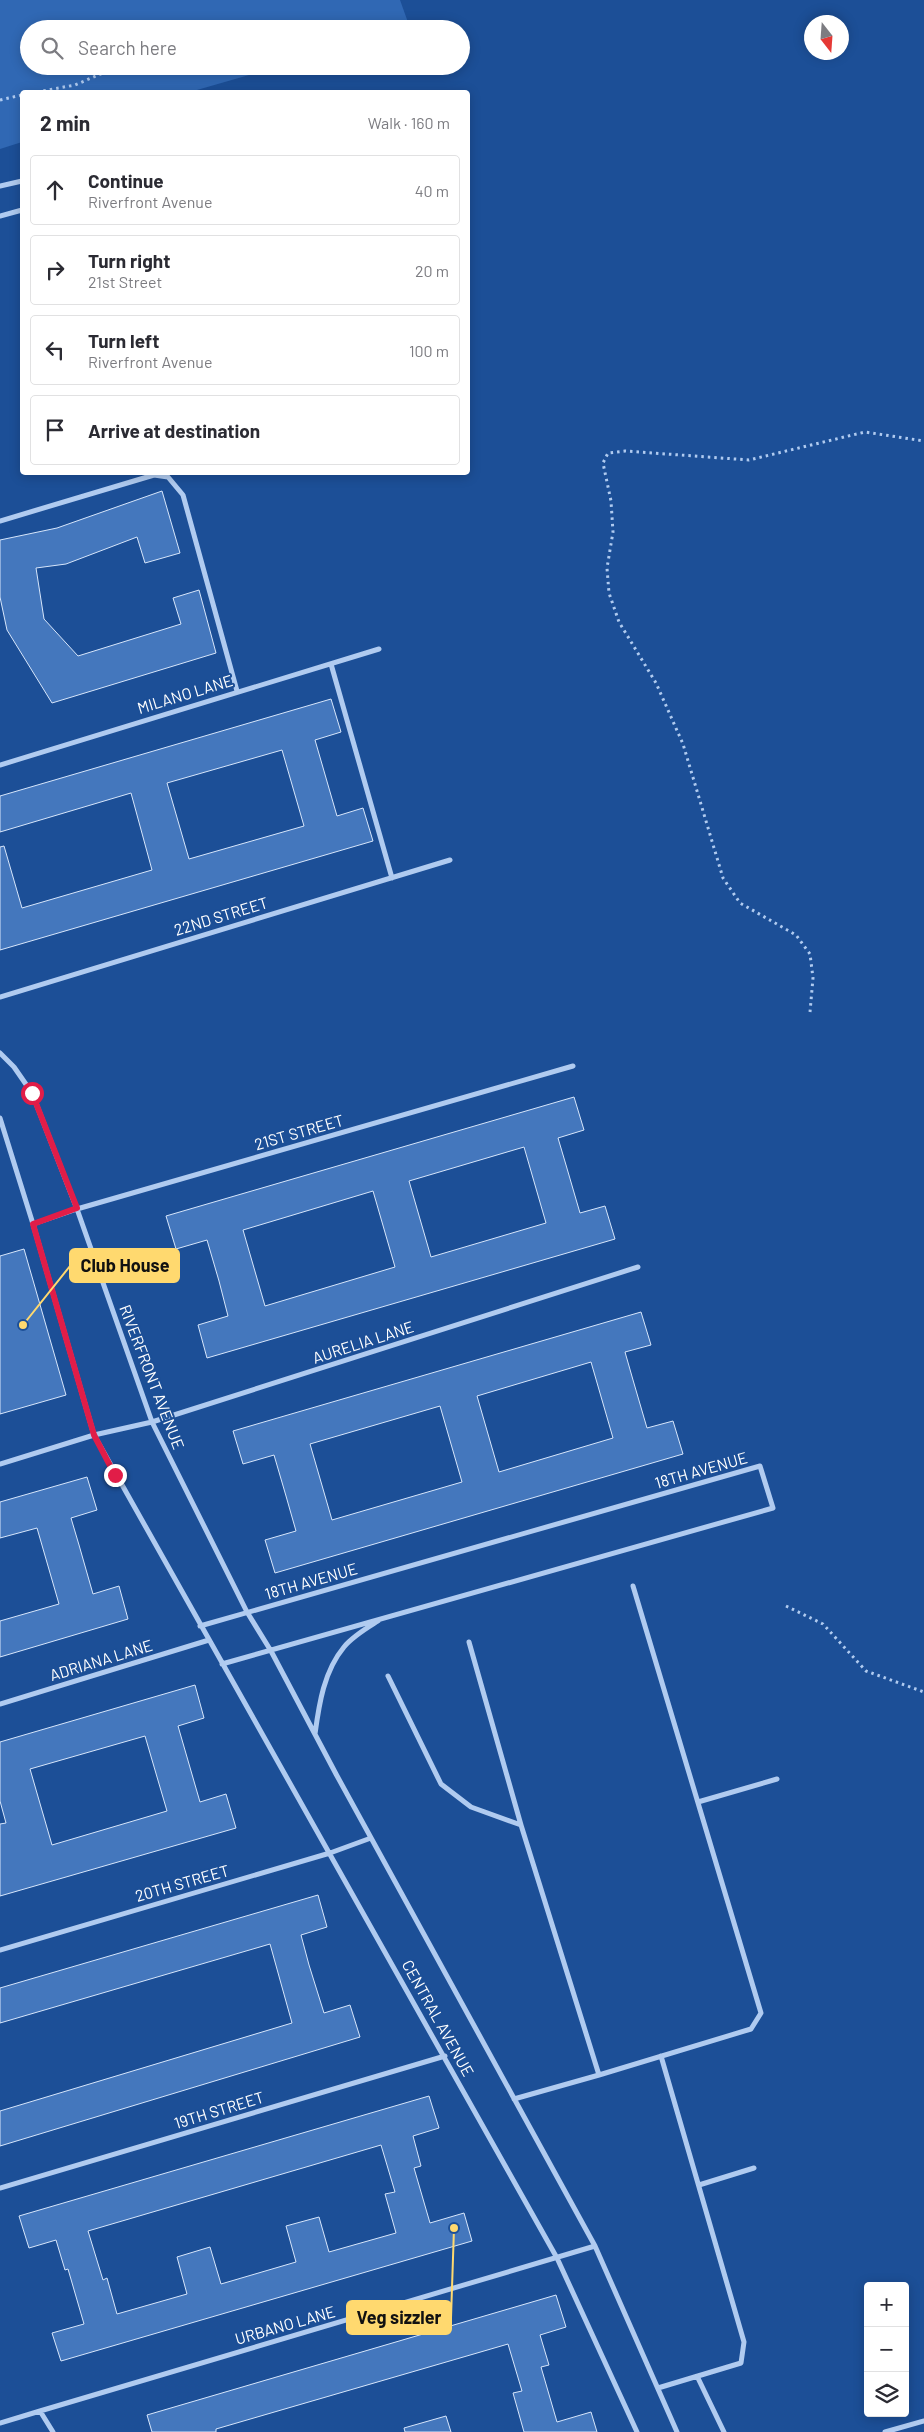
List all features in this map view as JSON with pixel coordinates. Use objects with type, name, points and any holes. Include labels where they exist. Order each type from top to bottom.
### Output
[{"type":"street","points":[[0,186],[20,181]]},
{"type":"street","points":[[0,216],[20,211]]},
{"type":"street","points":[[0,521],[154,475],[168,477],[183,495],[237,691]]},
{"type":"street","name":"MILANO LANE","points":[[0,766],[237,691],[378,649]]},
{"type":"street","points":[[331,664],[392,878]]},
{"type":"street","name":"22ND STREET","points":[[0,997],[450,860]]},
{"type":"street","name":"RIVERFRONT AVENUE","points":[[0,1053],[14,1067],[32,1093],[77,1208],[152,1422],[247,1612],[271,1651]]},
{"type":"street","name":"21ST STREET","points":[[33,1224],[77,1208],[573,1066]]},
{"type":"street","points":[[0,1118],[33,1224],[94,1435],[200,1626]]},
{"type":"street","name":"AURELIA LANE","points":[[0,1464],[94,1435],[152,1422],[638,1267]]},
{"type":"street","name":"18TH AVENUE","points":[[200,1626],[760,1466],[773,1508],[222,1664]]},
{"type":"street","points":[[514,2099],[751,2029],[761,2013],[633,1586]]},
{"type":"street","points":[[315,1734],[322,1689],[330,1670],[344,1646],[383,1617]]},
{"type":"street","name":"CENTRAL AVENUE","points":[[200,1626],[445,2056],[557,2258],[637,2432]]},
{"type":"street","name":"ADRIANA LANE","points":[[0,1704],[209,1640]]},
{"type":"street","points":[[469,1642],[522,1825],[599,2075]]},
{"type":"street","name":"CENTRAL AVENUE","points":[[271,1651],[371,1838],[595,2246],[677,2432]]},
{"type":"street","points":[[388,1676],[440,1784],[471,1807],[522,1825]]},
{"type":"street","points":[[698,1802],[778,1780]]},
{"type":"street","name":"20TH STREET","points":[[0,1950],[330,1853],[371,1838]]},
{"type":"street","name":"19TH STREET","points":[[0,2188],[445,2056]]},
{"type":"street","points":[[658,2388],[741,2363],[744,2342],[661,2056]]},
{"type":"street","points":[[699,2185],[754,2168]]},
{"type":"street","name":"URBANO LANE","points":[[0,2423],[595,2246]]},
{"type":"street","points":[[698,2376],[724,2432]]},
{"type":"street","points":[[40,2411],[53,2432]]},
{"type":"street","points":[[885,2432],[924,2421]]},
{"type":"path","points":[[46,90],[74,84],[96,75]]},
{"type":"path","points":[[0,100],[20,96]]},
{"type":"path","points":[[810,1012],[813,978],[810,954],[796,935],[740,903],[723,878],[683,744],[656,683],[619,622],[609,593],[607,568],[613,532],[611,500],[603,463],[608,453],[625,451],[749,460],[865,432],[924,441]]},
{"type":"path","points":[[786,1606],[823,1624],[866,1671],[924,1692]]},
{"type":"shaded area","points":[[0,0],[400,0],[407,20],[20,20],[20,75],[249,75],[197,90],[20,90],[20,143],[0,149]]},
{"type":"building","points":[[162,491],[180,553],[145,563],[137,537],[66,564],[36,568],[44,619],[78,656],[181,624],[173,598],[199,590],[216,653],[52,703],[7,630],[0,597],[0,540],[57,528]]},
{"type":"building","points":[[331,699],[341,732],[315,740],[337,816],[363,808],[373,841],[0,950],[0,847],[4,846],[22,908],[152,870],[131,793],[0,832],[0,796]],"holes":[[[282,750],[304,826],[189,859],[167,783]]]},
{"type":"building","points":[[574,1097],[584,1130],[558,1138],[580,1213],[605,1206],[615,1239],[207,1358],[198,1325],[228,1316],[219,1281],[207,1240],[176,1249],[166,1216]],"holes":[[[524,1147],[546,1223],[431,1257],[409,1181]],[[373,1191],[395,1267],[265,1306],[243,1230]]]},
{"type":"building","points":[[24,1249],[66,1395],[0,1414],[0,1256]]},
{"type":"building","points":[[641,1312],[651,1345],[625,1352],[647,1428],[673,1421],[683,1454],[275,1573],[265,1540],[296,1531],[274,1455],[243,1464],[233,1431]],"holes":[[[591,1362],[613,1438],[499,1472],[477,1396]],[[440,1406],[462,1482],[332,1520],[310,1444]]]},
{"type":"building","points":[[87,1477],[97,1510],[71,1518],[93,1594],[119,1586],[128,1619],[0,1657],[0,1621],[59,1604],[37,1528],[0,1538],[0,1502]]},
{"type":"building","points":[[195,1685],[204,1718],[178,1726],[200,1802],[226,1794],[236,1828],[0,1896],[0,1824],[6,1823],[0,1801],[0,1742]],"holes":[[[145,1736],[167,1811],[52,1845],[30,1769]]]},
{"type":"building","points":[[318,1895],[327,1927],[301,1935],[309,1965],[324,2013],[350,2005],[360,2037],[0,2146],[0,2111],[292,2023],[270,1944],[0,2023],[0,1988]]},
{"type":"building","points":[[429,2096],[439,2128],[413,2136],[421,2166],[414,2168],[430,2223],[464,2213],[472,2241],[61,2361],[52,2333],[84,2324],[68,2269],[65,2270],[56,2240],[29,2248],[19,2216]],"holes":[[[381,2145],[395,2192],[385,2194],[396,2233],[329,2252],[319,2217],[286,2226],[296,2262],[221,2284],[210,2247],[177,2257],[187,2294],[117,2314],[107,2278],[103,2280],[88,2231]]]},
{"type":"building","points":[[556,2295],[566,2327],[540,2335],[549,2365],[541,2367],[557,2422],[591,2412],[597,2432],[524,2432],[513,2393],[522,2391],[508,2344],[216,2429],[216,2432],[152,2432],[147,2415]]},
{"type":"building","points":[[446,2416],[451,2432],[405,2432],[404,2428]]},
{"type":"place","name":"Club House","points":[[23,1325]]},
{"type":"place","name":"Veg sizzler","points":[[454,2228]]},
{"type":"route","points":[[32,1093],[77,1208],[33,1224],[94,1435],[115,1475]]}]
